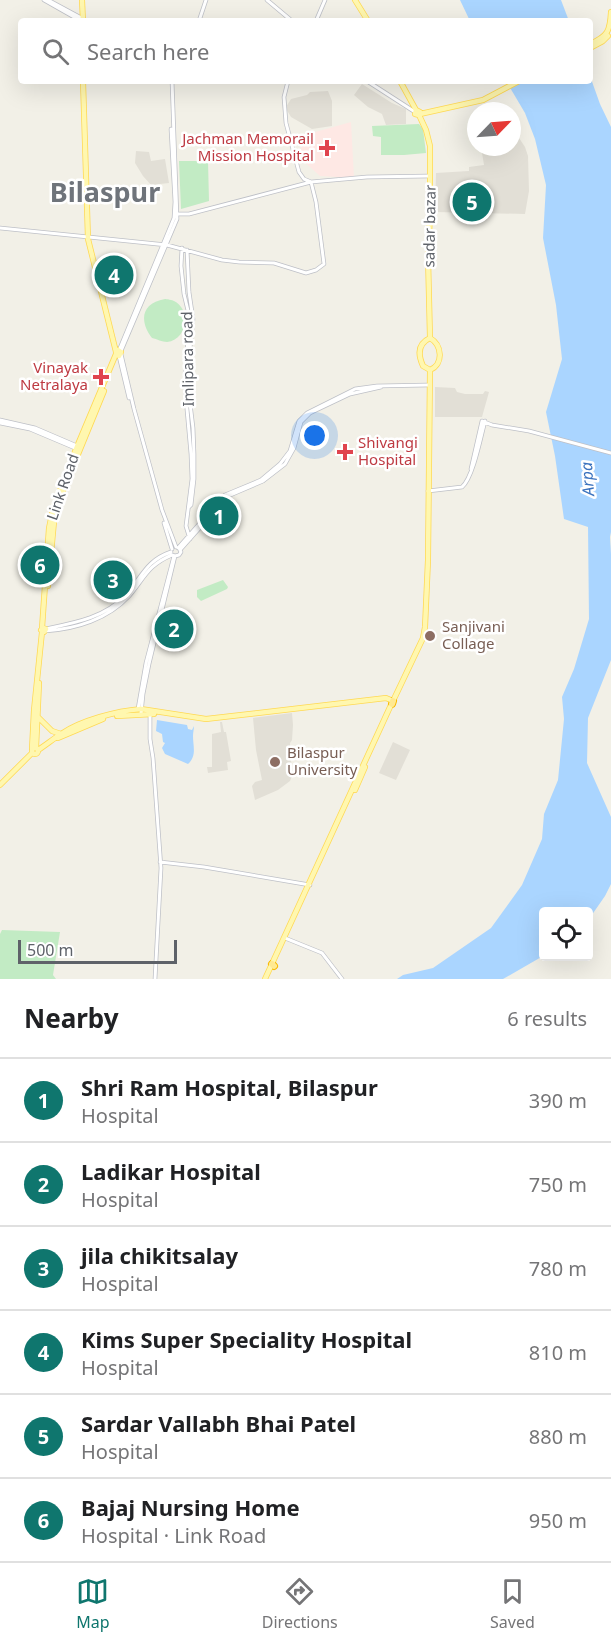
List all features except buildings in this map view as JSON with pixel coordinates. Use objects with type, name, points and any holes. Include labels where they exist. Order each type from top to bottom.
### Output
[{"type":"main road","points":[[81,0],[82,18]]},
{"type":"main road","points":[[355,1],[366,18]]},
{"type":"main road","points":[[593,44],[608,33],[611,12]]},
{"type":"main road","points":[[593,45],[603,41],[611,31]]},
{"type":"main road","points":[[84,84],[89,236],[119,353]]},
{"type":"main road","name":"sadar bazar","points":[[402,84],[418,112],[430,146],[428,256],[430,338]]},
{"type":"main road","points":[[418,112],[483,100],[507,84]]},
{"type":"main road","points":[[430,338],[436,343],[440,354],[437,365],[430,370],[423,366],[419,352],[421,344],[430,338]]},
{"type":"main road","name":"Link Road","points":[[35,750],[49,528],[53,509],[60,486],[119,353]]},
{"type":"main road","points":[[267,979],[423,638],[428,560],[430,370]]},
{"type":"main road","points":[[35,750],[33,710],[44,630]]},
{"type":"main road","points":[[0,785],[35,750],[97,718],[150,712],[206,719],[386,698],[393,702]]},
{"type":"main road","points":[[37,716],[59,736]]},
{"type":"street","points":[[46,0],[78,18]]},
{"type":"street","points":[[201,18],[206,0]]},
{"type":"street","points":[[267,0],[288,18]]},
{"type":"street","points":[[317,18],[325,0]]},
{"type":"street","name":"Link Road","points":[[119,353],[176,222],[171,84]]},
{"type":"street","points":[[0,228],[165,244],[232,262],[281,264],[306,273],[316,270],[324,264],[316,202],[311,182],[299,172],[286,123],[283,104],[286,84]]},
{"type":"street","points":[[372,84],[418,112]]},
{"type":"street","points":[[176,214],[189,214],[311,182],[367,177],[431,176]]},
{"type":"street","name":"Imlipara road","points":[[184,249],[181,266],[190,319],[185,368],[192,454],[192,478],[186,526],[190,538]]},
{"type":"street","points":[[119,353],[122,372],[154,489],[175,551],[146,663],[140,712]]},
{"type":"street","points":[[44,630],[60,629],[105,616],[130,594],[151,567],[190,538],[225,495],[261,480],[280,464],[290,451],[303,416],[310,411],[361,388],[429,385]]},
{"type":"street","points":[[0,421],[30,429],[78,448]]},
{"type":"street","points":[[428,491],[464,486],[484,424],[529,431],[611,453]]},
{"type":"street","points":[[150,712],[160,862],[155,979]]},
{"type":"street","points":[[160,862],[310,884]]},
{"type":"street","points":[[285,938],[322,953],[342,979]]},
{"type":"shaded area","points":[[362,84],[406,109],[406,124],[386,125],[382,114],[368,107],[354,95]]},
{"type":"shaded area","points":[[328,91],[332,101],[332,126],[312,129],[291,117],[286,107],[291,99],[310,92]]},
{"type":"shaded area","name":"Jachman Memorail Mission Hospital","points":[[351,122],[354,178],[320,176],[301,159],[301,136]]},
{"type":"shaded area","points":[[521,141],[528,156],[529,191],[525,214],[435,212],[436,173],[469,171],[469,167],[484,165],[482,156],[521,156]]},
{"type":"shaded area","points":[[136,151],[149,152],[151,161],[165,159],[169,183],[151,185],[135,163]]},
{"type":"shaded area","points":[[123,258],[128,280],[105,289],[100,269]]},
{"type":"shaded area","points":[[435,387],[455,388],[457,392],[465,394],[489,392],[482,417],[435,417]]},
{"type":"shaded area","name":"Bilaspur University","points":[[292,713],[290,743],[292,776],[290,781],[278,790],[255,800],[252,786],[255,782],[262,780],[253,718]]},
{"type":"shaded area","points":[[220,722],[226,732],[231,761],[227,762],[228,770],[208,773],[207,767],[212,767],[212,734],[221,732]]},
{"type":"shaded area","points":[[393,742],[410,750],[396,780],[379,773]]},
{"type":"green space","points":[[419,124],[423,129],[426,153],[381,155],[381,137],[373,136],[372,126]]},
{"type":"green space","points":[[179,161],[208,161],[209,201],[181,209]]},
{"type":"green space","points":[[165,299],[180,305],[185,324],[179,336],[174,340],[163,342],[152,338],[144,319],[151,304]]},
{"type":"green space","points":[[223,580],[227,589],[201,601],[197,597],[197,590]]},
{"type":"green space","points":[[2,930],[60,932],[53,975],[56,979],[0,979],[0,934]]},
{"type":"water","points":[[460,0],[561,0],[568,18],[469,18]]},
{"type":"water","name":"Arpa","points":[[508,84],[593,84],[611,127],[611,660],[588,718],[587,763],[611,817],[611,884],[593,913],[593,907],[539,907],[539,958],[503,979],[397,979],[403,975],[433,968],[491,928],[522,885],[542,839],[544,814],[558,780],[564,719],[562,697],[574,669],[589,619],[588,527],[564,519],[546,412],[562,359],[556,305],[543,238],[546,185],[535,139],[521,102],[518,102]]},
{"type":"water","points":[[157,720],[187,725],[188,729],[192,730],[194,726],[194,754],[188,764],[165,754],[162,748],[165,743],[162,734],[156,731]]},
{"type":"place","name":"Jachman Memorail Mission Hospital","points":[[327,148]]},
{"type":"place","name":"Sardar Vallabh Bhai Patel","points":[[472,202]]},
{"type":"place","name":"Kims Super Speciality Hospital","points":[[114,275]]},
{"type":"place","name":"Vinayak Netralaya","points":[[101,377]]},
{"type":"place","name":"Shivangi Hospital","points":[[345,452]]},
{"type":"place","name":"Shri Ram Hospital, Bilaspur","points":[[219,516]]},
{"type":"place","name":"Bajaj Nursing Home","points":[[40,565]]},
{"type":"place","name":"jila chikitsalay","points":[[113,580]]},
{"type":"place","name":"Ladikar Hospital","points":[[174,629]]},
{"type":"place","name":"Sanjivani Collage","points":[[430,636]]},
{"type":"place","name":"Bilaspur University","points":[[275,762]]},
{"type":"district","name":"Bilaspur","points":[[105,193]]}]
